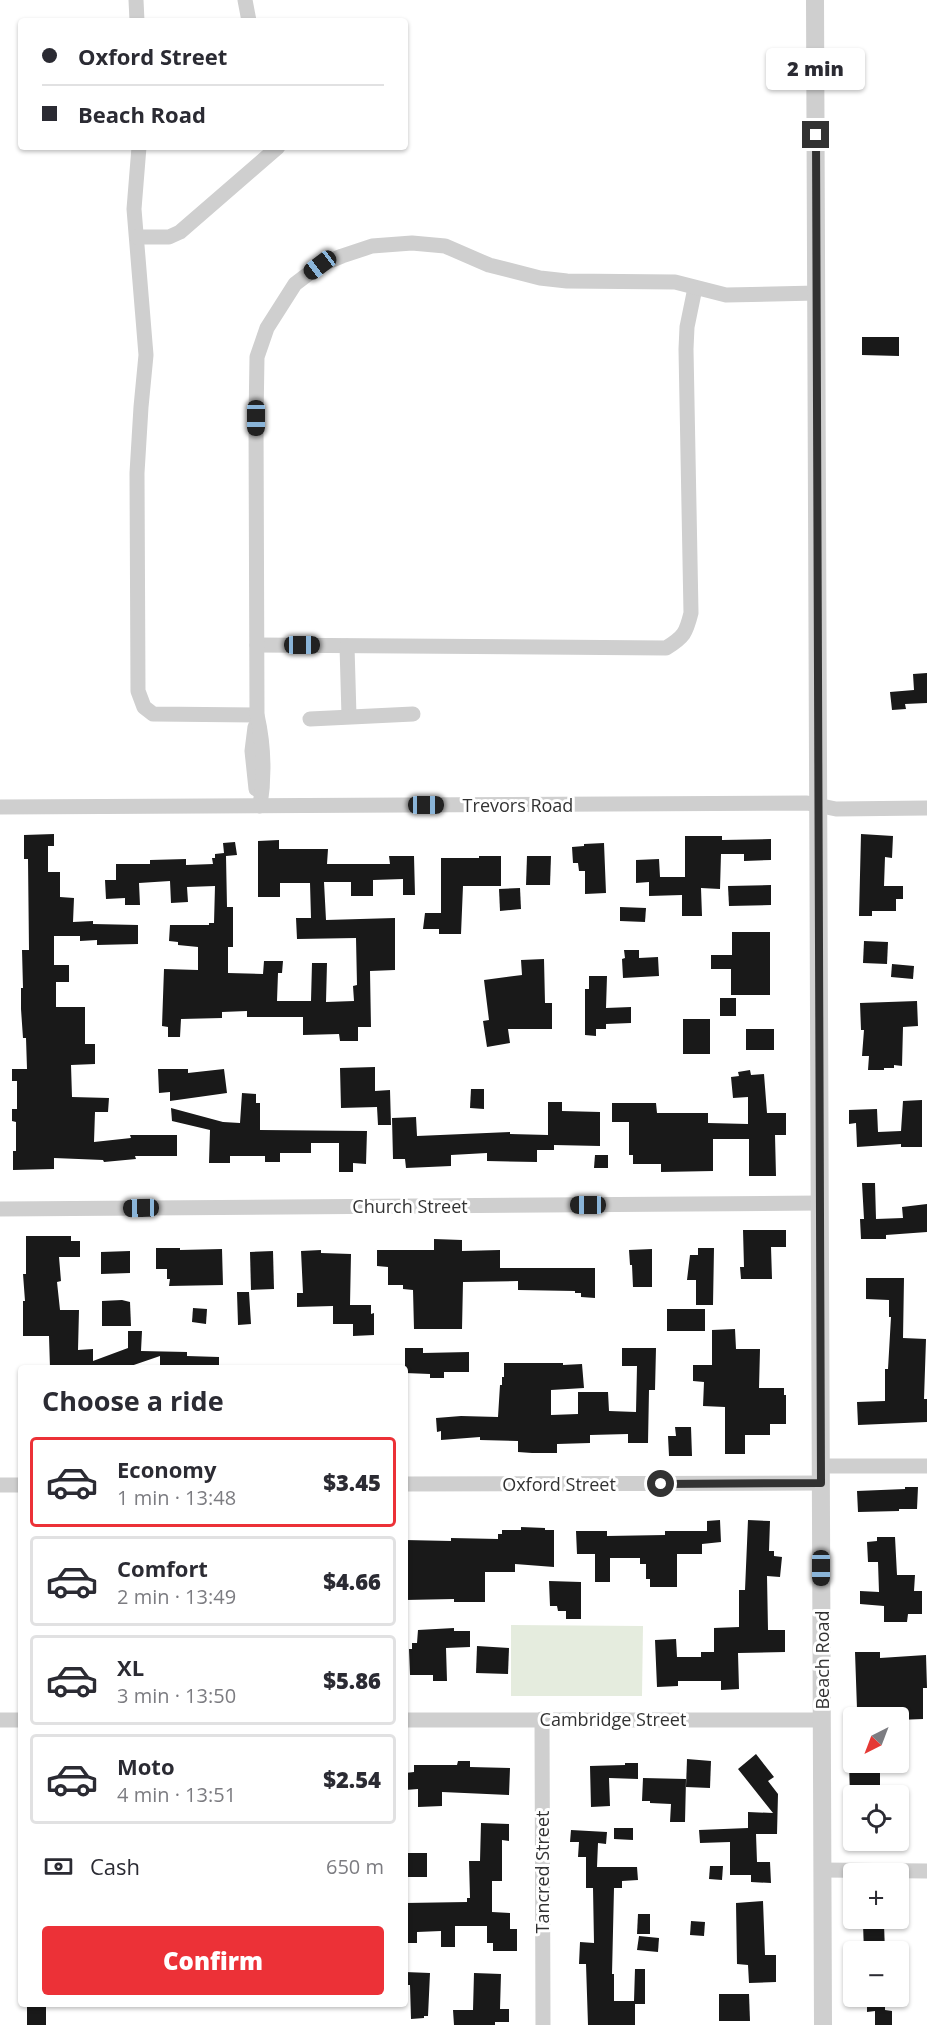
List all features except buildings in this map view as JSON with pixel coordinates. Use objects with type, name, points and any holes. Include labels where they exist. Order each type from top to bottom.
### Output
[{"type":"street","points":[[136,0],[137,18]]},
{"type":"street","points":[[245,0],[248,18]]},
{"type":"street","name":"Beach Road","points":[[815,0],[823,2025]]},
{"type":"street","points":[[139,150],[134,209],[146,355],[137,473],[138,691],[144,708],[153,714],[257,715]]},
{"type":"street","points":[[137,237],[170,237],[180,232],[275,150]]},
{"type":"street","points":[[260,806],[252,751],[257,715],[256,418],[258,357],[267,328],[295,284],[320,265],[342,256],[372,246],[412,243],[445,246],[489,265],[540,278],[567,281],[675,282],[726,295],[816,293]]},
{"type":"street","points":[[257,645],[666,648],[678,641],[687,631],[691,612],[686,349],[687,327],[695,288]]},
{"type":"street","points":[[347,646],[349,716]]},
{"type":"street","points":[[310,719],[413,714]]},
{"type":"street","name":"Trevors Road","points":[[0,807],[807,803],[836,809],[927,808]]},
{"type":"street","name":"Church Street","points":[[0,1209],[820,1203]]},
{"type":"street","name":"Oxford Street","points":[[408,1484],[821,1475],[927,1467]]},
{"type":"street","points":[[0,1485],[18,1485]]},
{"type":"street","name":"Tancred Street","points":[[542,1719],[543,2025]]},
{"type":"street","points":[[0,1720],[18,1720]]},
{"type":"street","name":"Cambridge Street","points":[[408,1720],[822,1720]]},
{"type":"street","points":[[822,1870],[927,1871]]},
{"type":"shaded area","points":[[511,1625],[643,1626],[642,1696],[511,1696]]},
{"type":"route","points":[[661,1484],[821,1483],[816,135]]}]
